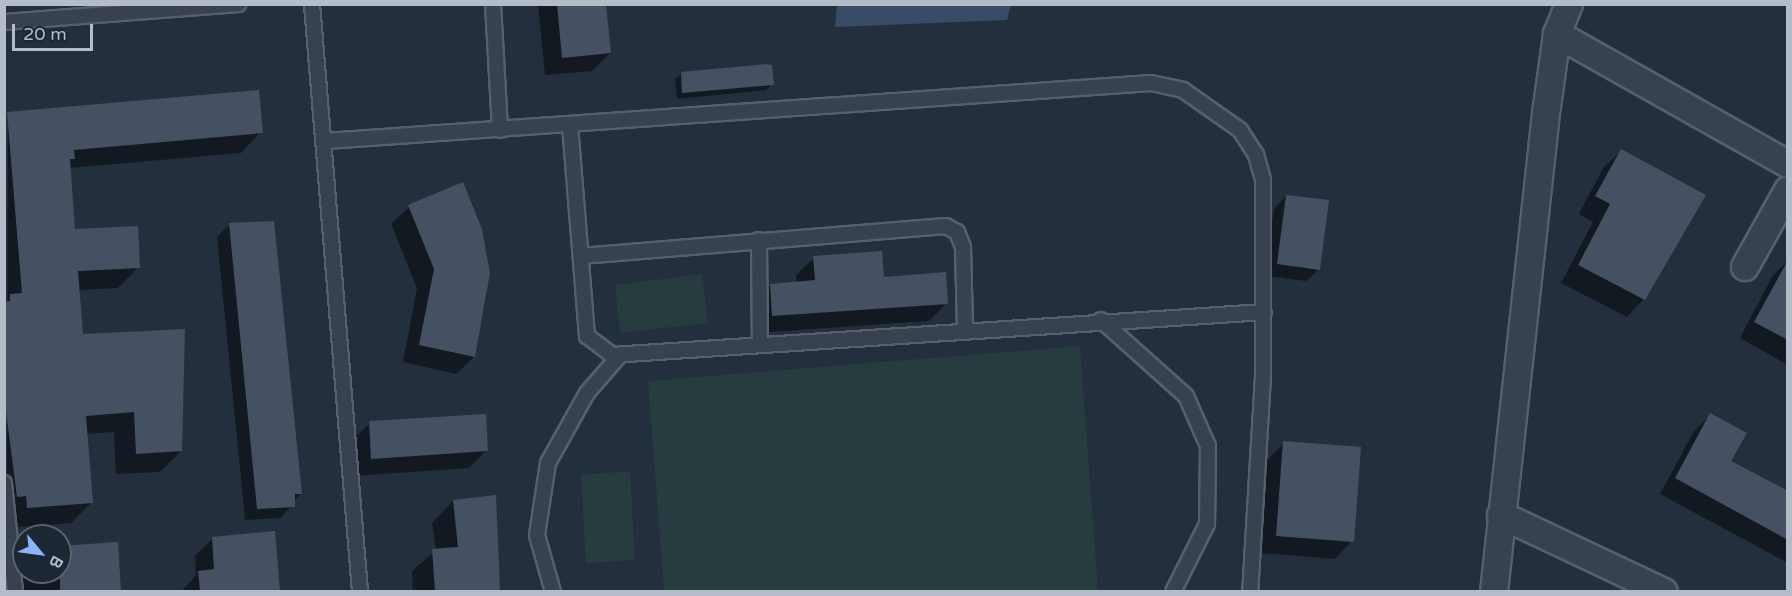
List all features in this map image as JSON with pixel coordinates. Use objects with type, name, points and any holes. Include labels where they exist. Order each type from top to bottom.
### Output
[{"type":"street","points":[[1494,591],[1557,34],[1569,4]]},
{"type":"street","points":[[1557,34],[1788,164]]},
{"type":"street","points":[[1745,267],[1788,190]]},
{"type":"street","points":[[1501,515],[1664,591]]},
{"type":"lane","points":[[4,22],[238,4]]},
{"type":"lane","points":[[312,4],[326,141],[360,591]]},
{"type":"lane","points":[[493,4],[500,130]]},
{"type":"lane","points":[[326,141],[1151,83],[1183,90],[1215,108],[1257,155],[1266,222],[1251,591]]},
{"type":"lane","points":[[570,125],[587,336],[619,356],[1101,320],[1264,312]]},
{"type":"lane","points":[[581,256],[946,226],[957,232],[963,247],[965,330]]},
{"type":"lane","points":[[759,240],[760,345]]},
{"type":"lane","points":[[1101,320],[1186,396],[1209,446],[1207,524],[1173,591]]},
{"type":"lane","points":[[554,591],[537,535],[548,463],[587,393],[619,356]]},
{"type":"lane","points":[[4,483],[15,591]]},
{"type":"green space","points":[[702,274],[708,323],[620,333],[615,285]]},
{"type":"green space","points":[[1080,346],[1098,591],[664,591],[648,381]]},
{"type":"green space","points":[[630,471],[635,560],[586,563],[581,475]]},
{"type":"water","points":[[837,4],[1011,5],[1007,20],[835,27]]},
{"type":"building","points":[[557,4],[606,4],[611,53],[562,58]]},
{"type":"building","points":[[772,65],[774,85],[682,93],[681,72]]},
{"type":"building","points":[[259,90],[263,133],[74,150],[75,159],[70,159],[75,229],[138,226],[140,268],[78,271],[83,334],[185,329],[182,451],[136,454],[134,412],[86,416],[93,503],[27,508],[26,496],[17,497],[4,396],[4,302],[10,301],[10,294],[22,293],[7,112]]},
{"type":"building","points":[[1621,149],[1706,195],[1645,300],[1578,265],[1610,204],[1595,196]]},
{"type":"building","points":[[463,182],[482,229],[490,273],[475,357],[419,345],[434,269],[408,205]]},
{"type":"building","points":[[1286,195],[1329,200],[1320,270],[1277,264]]},
{"type":"building","points":[[274,221],[302,494],[295,494],[295,507],[257,509],[229,223]]},
{"type":"building","points":[[882,251],[884,277],[946,272],[948,304],[772,316],[770,284],[815,280],[813,256]]},
{"type":"building","points":[[1788,260],[1788,340],[1754,322]]},
{"type":"building","points":[[1710,413],[1747,433],[1731,461],[1788,491],[1788,540],[1675,478]]},
{"type":"building","points":[[486,414],[488,451],[371,459],[369,421]]},
{"type":"building","points":[[1283,441],[1361,447],[1354,542],[1276,536]]},
{"type":"building","points":[[496,495],[500,591],[435,591],[432,549],[458,547],[453,500]]},
{"type":"building","points":[[275,531],[280,591],[200,591],[198,571],[214,569],[212,537]]},
{"type":"building","points":[[118,542],[121,591],[60,591],[60,584],[72,584],[72,545]]}]
